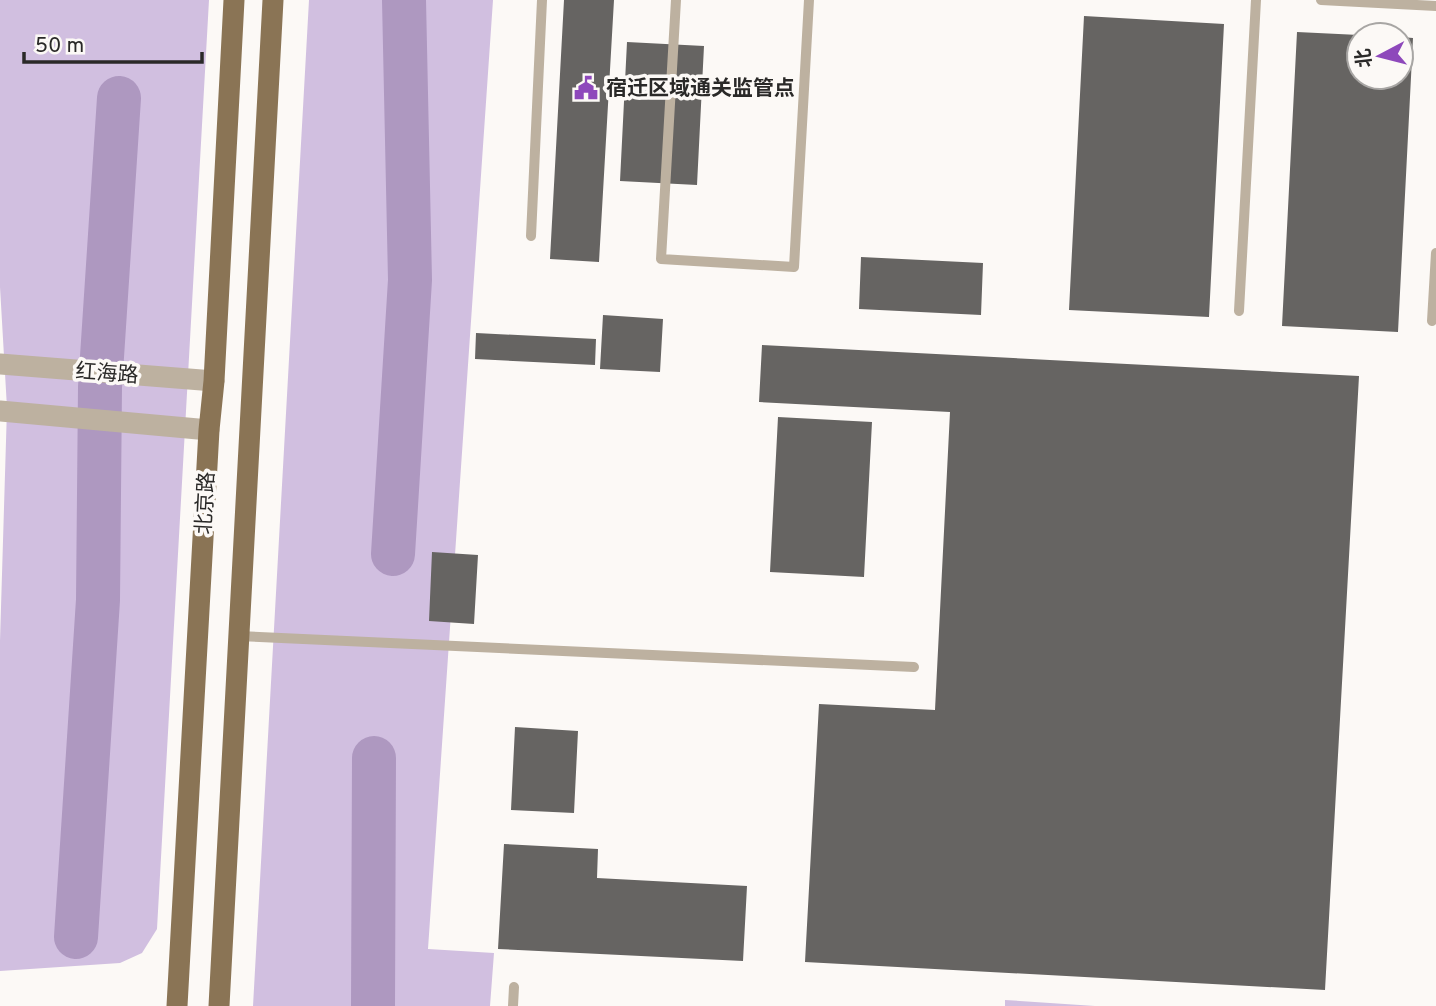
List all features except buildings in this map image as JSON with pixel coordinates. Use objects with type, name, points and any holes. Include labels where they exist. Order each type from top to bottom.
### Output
[{"type":"main road","name":"北京路","points":[[177,1006],[234,0]]},
{"type":"main road","name":"北京路","points":[[219,1006],[273,0]]},
{"type":"street","name":"红海路","points":[[0,364],[214,381]]},
{"type":"street","points":[[0,411],[209,430]]},
{"type":"lane","points":[[531,236],[542,0]]},
{"type":"lane","points":[[676,0],[661,259],[794,267],[809,0]]},
{"type":"lane","points":[[1239,311],[1256,0]]},
{"type":"lane","points":[[1321,0],[1436,6]]},
{"type":"lane","points":[[1432,321],[1436,253]]},
{"type":"lane","points":[[238,636],[914,667]]},
{"type":"lane","points":[[513,1006],[514,988]]},
{"type":"shaded area","points":[[0,0],[209,0],[157,929],[142,953],[120,963],[0,971],[0,641],[7,408],[0,287]]},
{"type":"shaded area","points":[[309,0],[493,0],[428,949],[494,953],[490,1006],[253,1006]]},
{"type":"shaded area","points":[[1005,1000],[1095,1006],[1005,1006]]},
{"type":"waterway","points":[[393,554],[410,280],[404,0]]},
{"type":"waterway","points":[[76,937],[98,600],[100,387],[119,98]]},
{"type":"waterway","points":[[373,1006],[374,758]]},
{"type":"place","name":"宿迁区域通关监管点","points":[[586,88]]}]
